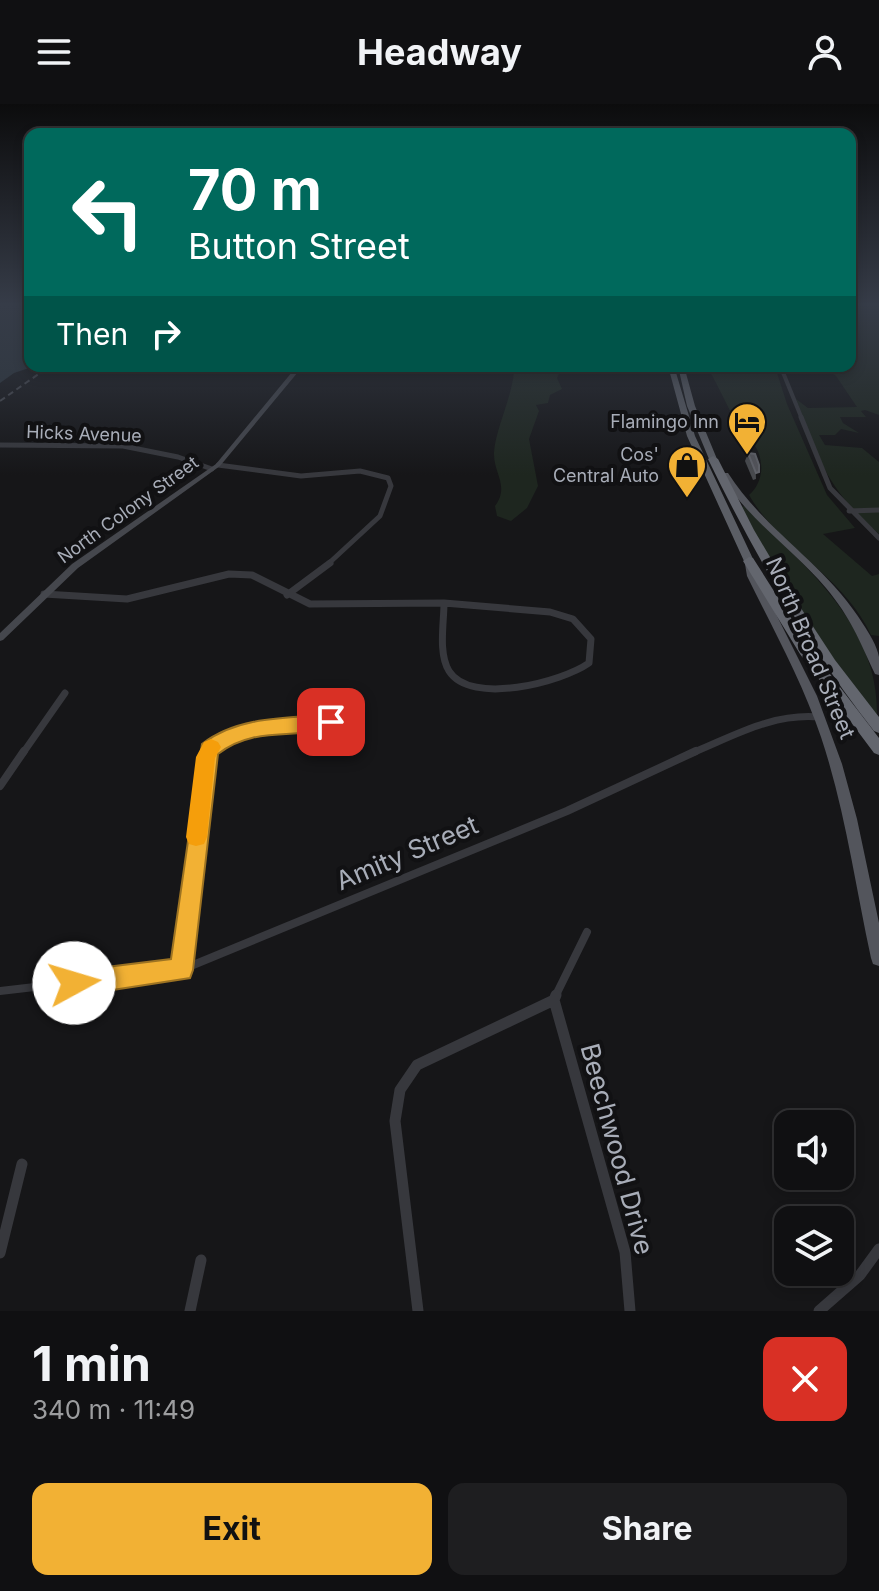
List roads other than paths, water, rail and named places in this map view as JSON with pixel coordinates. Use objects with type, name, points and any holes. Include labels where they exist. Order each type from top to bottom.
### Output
[{"type":"highway","name":"North Broad Street","points":[[673,372],[689,430],[749,561]]},
{"type":"highway","name":"North Broad Street","points":[[682,372],[691,406],[713,459]]},
{"type":"highway","points":[[713,459],[785,597],[879,727]]},
{"type":"highway","points":[[749,561],[805,651],[879,749]]},
{"type":"main road","name":"North Colony Street","points":[[0,638],[44,594],[103,544],[215,467],[295,372]]},
{"type":"main road","name":"North Broad Street","points":[[713,459],[744,503],[839,595],[875,644],[879,671]]},
{"type":"main road","name":"North Broad Street","points":[[749,561],[750,572],[819,717],[851,822],[874,917],[879,958]]},
{"type":"street","points":[[785,372],[822,471],[835,496],[879,538]]},
{"type":"street","name":"Hicks Avenue","points":[[0,445],[123,446],[215,467],[264,473],[314,476],[360,469],[388,478],[391,486],[380,516],[330,563],[287,595]]},
{"type":"street","points":[[849,511],[879,510]]},
{"type":"street","points":[[44,594],[127,599],[229,574],[252,575],[287,595],[321,605],[444,603],[550,612],[573,619],[591,639],[589,663],[567,678],[491,689],[466,685],[450,674],[446,658],[444,603]]},
{"type":"street","points":[[0,786],[65,693]]},
{"type":"street","name":"Amity Street","points":[[0,991],[181,970],[567,811],[774,719],[794,715],[819,717]]},
{"type":"street","points":[[181,970],[208,750],[219,742],[259,727],[331,722],[329,746]]},
{"type":"street","points":[[418,1311],[395,1121],[400,1090],[417,1065],[554,1000],[587,932]]},
{"type":"street","name":"Beechwood Drive","points":[[554,1000],[625,1252],[630,1311]]},
{"type":"street","points":[[0,1253],[22,1164]]},
{"type":"street","points":[[819,1311],[850,1286],[879,1249]]},
{"type":"street","points":[[190,1311],[201,1260]]},
{"type":"railway","points":[[0,401],[41,372]]},
{"type":"place","name":"Flamingo Inn","points":[[747,456]]},
{"type":"place","name":"Cos' Central Auto","points":[[687,499]]}]
